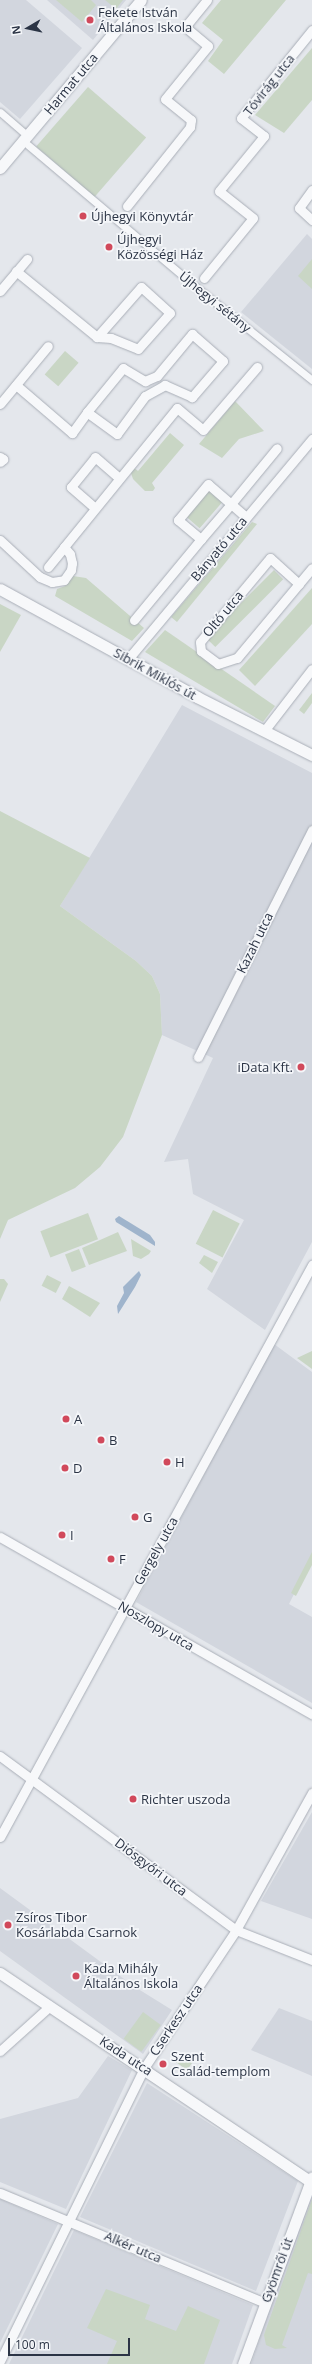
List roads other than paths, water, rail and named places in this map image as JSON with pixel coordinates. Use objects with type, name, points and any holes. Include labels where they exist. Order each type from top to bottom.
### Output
[{"type":"street","name":"Harmat utca","points":[[0,168],[141,0]]},
{"type":"street","points":[[127,206],[190,127],[191,120],[165,99],[208,46],[185,27],[207,0]]},
{"type":"street","name":"Tóvirág utca","points":[[204,278],[253,218],[219,191],[264,136],[241,118],[312,30]]},
{"type":"street","points":[[0,112],[23,132]]},
{"type":"street","name":"Újhegyi sétány","points":[[28,145],[196,288],[312,380]]},
{"type":"street","points":[[312,190],[299,208],[312,220]]},
{"type":"street","points":[[0,291],[27,259]]},
{"type":"street","points":[[16,271],[97,337],[110,338],[138,349],[170,313],[141,287],[97,337]]},
{"type":"street","points":[[16,385],[72,433],[87,412],[123,368],[145,381],[156,376],[192,334],[223,361],[192,397],[165,385],[145,396],[117,434],[87,412]]},
{"type":"street","points":[[0,404],[48,346]]},
{"type":"street","points":[[48,567],[177,408],[203,430],[257,368]]},
{"type":"street","name":"Bányató utca","points":[[128,659],[312,439]]},
{"type":"street","points":[[134,620],[277,448]]},
{"type":"street","points":[[0,456],[3,459],[0,462]]},
{"type":"street","points":[[95,508],[71,487],[95,457],[119,478]]},
{"type":"street","points":[[201,539],[178,520],[208,484],[246,517]]},
{"type":"street","points":[[0,540],[40,577],[52,582],[64,580],[71,570],[70,554],[64,547]]},
{"type":"street","name":"Oltó utca","points":[[299,584],[270,558],[200,642],[201,651],[218,664],[237,658],[299,584],[312,568]]},
{"type":"street","name":"Sibrik Miklós út","points":[[0,589],[128,659],[312,755]]},
{"type":"street","points":[[264,730],[312,668]]},
{"type":"street","name":"Kazah utca","points":[[198,1057],[312,830]]},
{"type":"street","name":"Gergely utca","points":[[0,1837],[312,1265]]},
{"type":"street","name":"Noszlopy utca","points":[[0,1537],[312,1714]]},
{"type":"street","name":"Diósgyőri utca","points":[[0,1756],[236,1930],[312,1960]]},
{"type":"street","name":"Cserkesz utca","points":[[0,2361],[144,2068],[236,1930],[312,1793]]},
{"type":"street","name":"Kada utca","points":[[0,1973],[311,2179]]},
{"type":"street","points":[[0,2051],[50,2006]]},
{"type":"street","name":"Gyömrői út","points":[[243,2364],[311,2179]]},
{"type":"street","name":"Alkér utca","points":[[0,2193],[265,2302]]},
{"type":"water","points":[[119,1216],[150,1235],[155,1242],[155,1246],[116,1222],[115,1219]]},
{"type":"water","points":[[139,1271],[141,1275],[118,1314],[117,1306],[124,1293],[123,1287]]},
{"type":"place","name":"Fekete István Általános Iskola","points":[[90,20]]},
{"type":"place","name":"Újhegyi Könyvtár","points":[[83,216]]},
{"type":"place","name":"Újhegyi Közösségi Ház","points":[[109,247]]},
{"type":"place","name":"iData Kft.","points":[[301,1067]]},
{"type":"place","name":"A","points":[[66,1419]]},
{"type":"place","name":"B","points":[[101,1440]]},
{"type":"place","name":"H","points":[[167,1462]]},
{"type":"place","name":"D","points":[[65,1468]]},
{"type":"place","name":"G","points":[[135,1517]]},
{"type":"place","name":"I","points":[[62,1535]]},
{"type":"place","name":"F","points":[[111,1559]]},
{"type":"place","name":"Richter uszoda","points":[[133,1799]]},
{"type":"place","name":"Zsíros Tibor Kosárlabda Csarnok","points":[[8,1925]]},
{"type":"place","name":"Kada Mihály Általános Iskola","points":[[76,1976]]},
{"type":"place","name":"Szent Család-templom","points":[[163,2064]]}]
